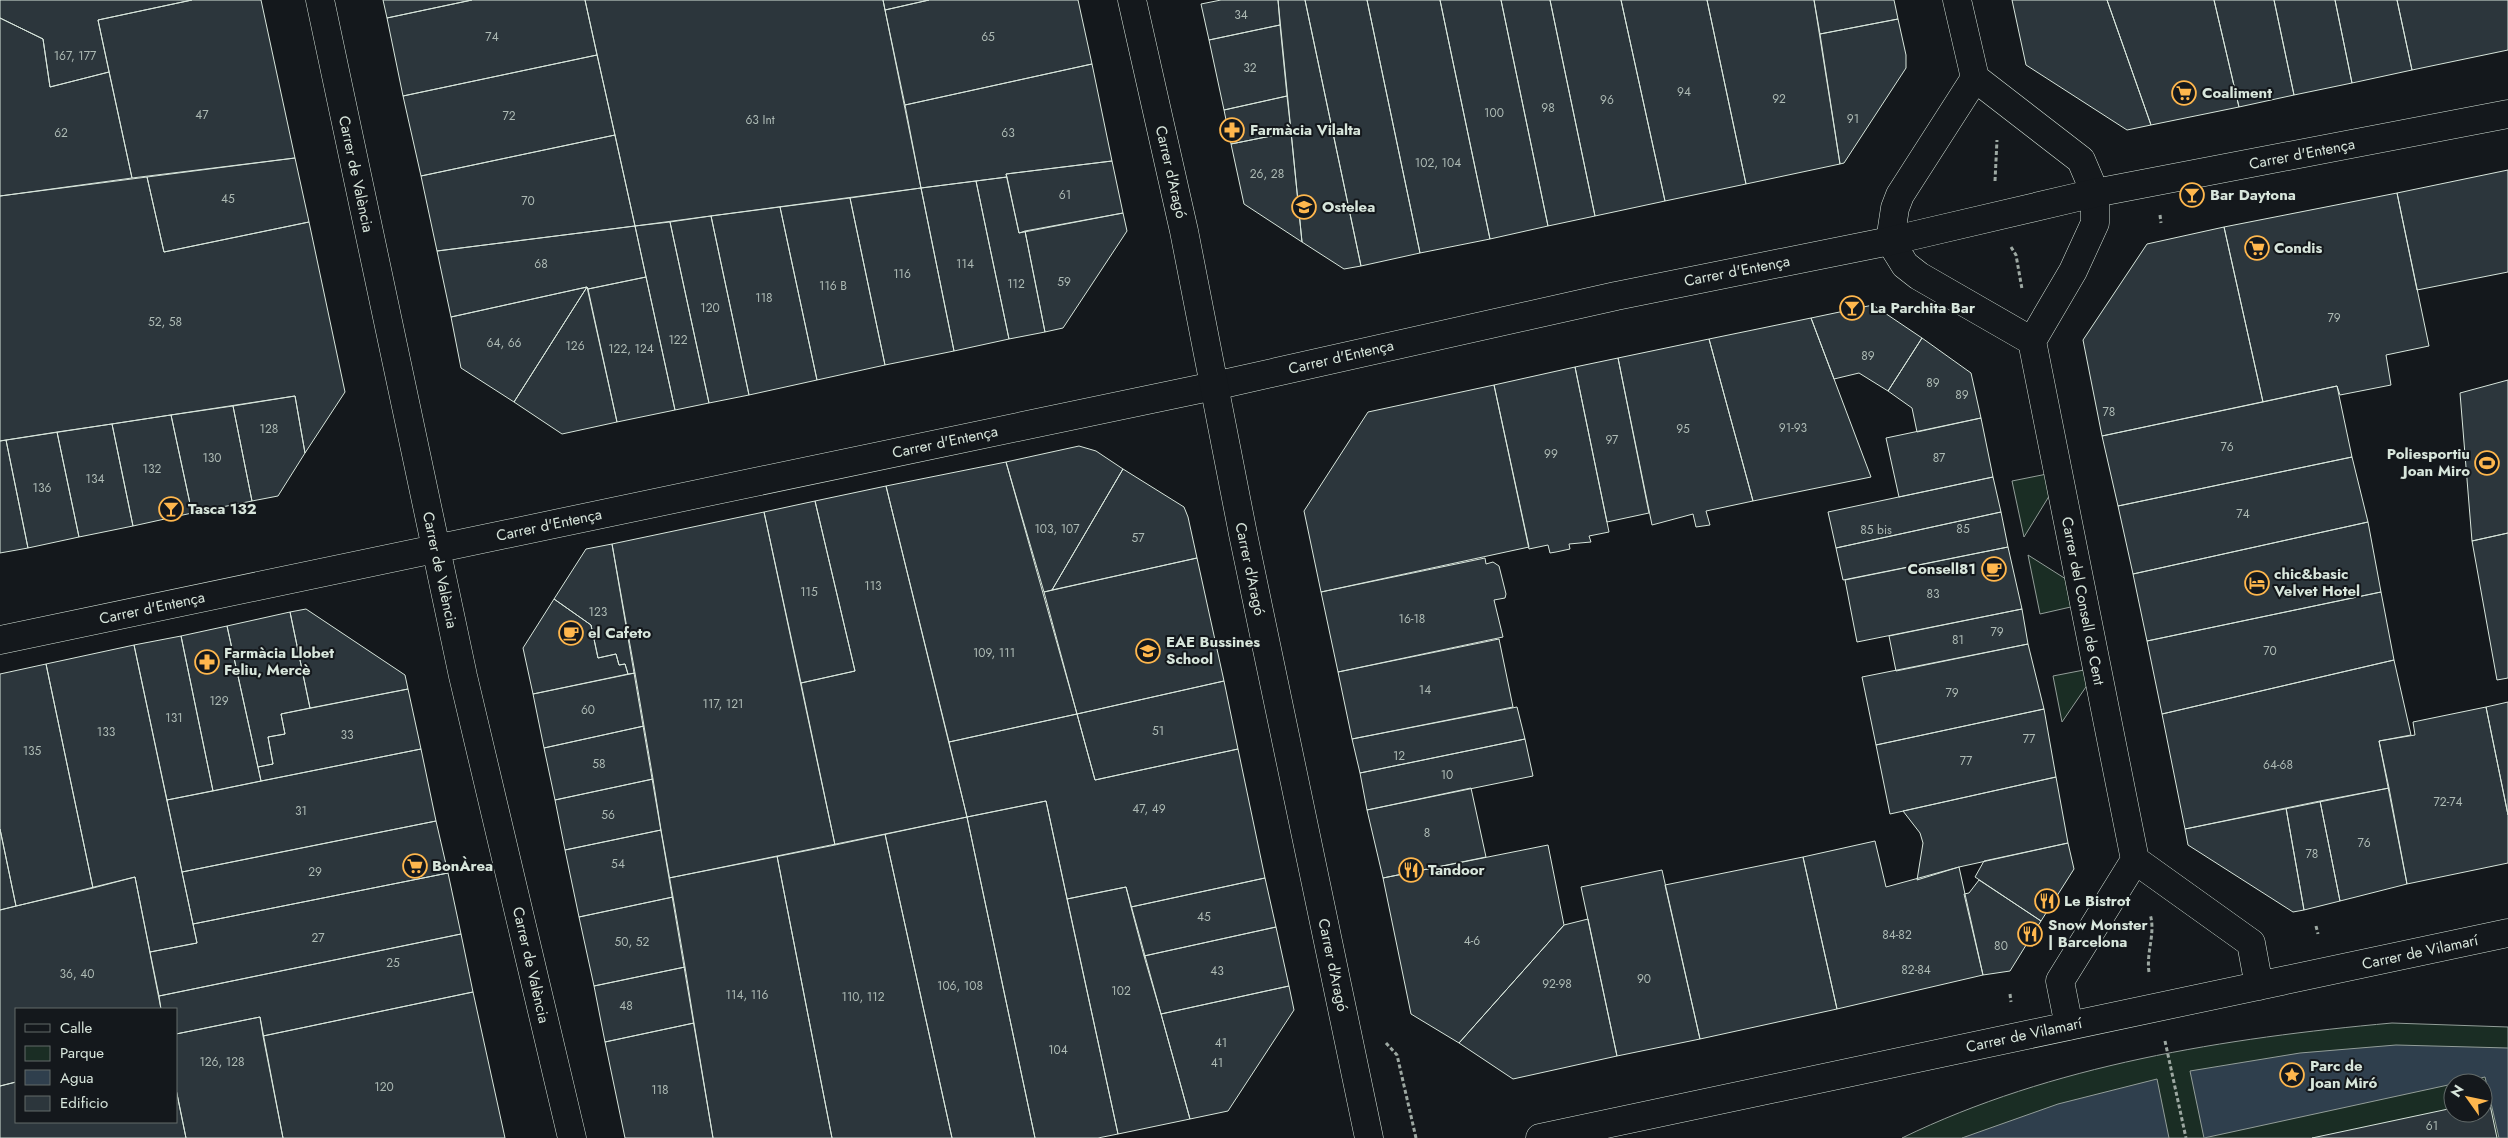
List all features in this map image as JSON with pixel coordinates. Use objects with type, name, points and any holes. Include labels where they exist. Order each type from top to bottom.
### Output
[{"type":"street","name":"Carrer de València","points":[[320,0],[435,549],[572,1138]]},
{"type":"street","name":"Carrer d'Aragó","points":[[1132,0],[1184,231],[1242,534],[1369,1138]]},
{"type":"street","points":[[1957,0],[1975,78],[2081,160],[2095,193],[2095,223],[2073,271],[2032,341],[1919,276],[1905,265],[1890,241],[1895,208],[1900,195],[1975,78]]},
{"type":"street","name":"Carrer d'Entença","points":[[0,640],[1214,386],[1606,298],[1890,241],[2095,193],[2508,114]]},
{"type":"street","name":"Carrer del Consell de Cent","points":[[2032,341],[2134,860]]},
{"type":"street","points":[[2069,1026],[2060,981],[2134,860],[2251,942],[2259,986]]},
{"type":"street","name":"Carrer de Vilamarí","points":[[1540,1138],[2508,933]]},
{"type":"path","points":[[2316,926],[2318,934]]},
{"type":"path","points":[[2148,962],[2149,972]]},
{"type":"path","points":[[2010,994],[2011,1002]]},
{"type":"path","points":[[2164,1036],[2186,1138]]},
{"type":"path","points":[[1406,1097],[1416,1138]]},
{"type":"green space","points":[[2047,474],[2051,493],[2024,537],[2012,481]]},
{"type":"green space","points":[[2028,555],[2069,581],[2075,606],[2040,614]]},
{"type":"green space","points":[[2089,669],[2090,681],[2062,722],[2053,676]]},
{"type":"green space","name":"Parc de Joan Miró","points":[[2392,1023],[2508,1027],[2508,1138],[1902,1138],[1959,1113],[2018,1091],[2079,1073],[2141,1059],[2266,1037]]},
{"type":"water","points":[[2396,1045],[2508,1048],[2508,1138],[2499,1138],[2493,1112],[2493,1073],[2443,1073],[2443,1086],[2204,1138],[2190,1071],[2300,1053]]},
{"type":"water","points":[[2157,1079],[2169,1138],[1962,1138],[2058,1104]]},
{"type":"building","points":[[0,0],[192,0],[98,20],[109,72],[50,87],[43,39],[0,18]]},
{"type":"building","points":[[192,0],[261,0],[295,158],[132,178],[98,20]]},
{"type":"building","points":[[383,0],[472,0],[387,18]]},
{"type":"building","points":[[472,0],[585,0],[597,55],[403,96],[387,18]]},
{"type":"building","points":[[585,0],[883,0],[921,188],[635,226]]},
{"type":"building","points":[[883,0],[929,0],[885,10]]},
{"type":"building","points":[[929,0],[1078,0],[1092,64],[905,105],[885,10]]},
{"type":"building","points":[[1221,0],[1278,0],[1280,25],[1209,40],[1201,4]]},
{"type":"building","points":[[1278,0],[1305,0],[1361,266],[1344,269],[1302,242]]},
{"type":"building","points":[[1305,0],[1367,0],[1420,253],[1361,266]]},
{"type":"building","points":[[1367,0],[1440,0],[1490,239],[1420,253]]},
{"type":"building","points":[[1440,0],[1501,0],[1548,226],[1490,239]]},
{"type":"building","points":[[1501,0],[1550,0],[1595,216],[1548,226]]},
{"type":"building","points":[[1550,0],[1621,0],[1665,201],[1595,216]]},
{"type":"building","points":[[1621,0],[1707,0],[1746,184],[1665,201]]},
{"type":"building","points":[[1707,0],[1814,0],[1840,164],[1746,184]]},
{"type":"building","points":[[1814,0],[1894,0],[1898,19],[1820,34]]},
{"type":"building","points":[[2012,0],[2107,0],[2151,125],[2127,130],[2026,65]]},
{"type":"building","points":[[2107,0],[2214,0],[2239,107],[2151,125]]},
{"type":"building","points":[[2214,0],[2274,0],[2294,95],[2239,107]]},
{"type":"building","points":[[2274,0],[2335,0],[2352,83],[2294,95]]},
{"type":"building","points":[[2335,0],[2397,0],[2412,70],[2352,83]]},
{"type":"building","points":[[2397,0],[2508,0],[2508,50],[2412,70]]},
{"type":"building","points":[[0,18],[43,39],[50,87],[109,72],[132,178],[0,196]]},
{"type":"building","points":[[1898,19],[1906,55],[1906,68],[1844,163],[1840,164],[1820,34]]},
{"type":"building","points":[[1280,25],[1287,96],[1224,110],[1209,40]]},
{"type":"building","points":[[597,55],[615,135],[421,176],[403,96]]},
{"type":"building","points":[[1092,64],[1112,161],[1006,174],[1007,177],[921,188],[905,105]]},
{"type":"building","points":[[1287,96],[1291,132],[1231,144],[1224,110]]},
{"type":"building","points":[[1291,132],[1302,242],[1244,204],[1231,144]]},
{"type":"building","points":[[615,135],[635,226],[437,251],[421,176]]},
{"type":"building","points":[[295,158],[309,222],[164,252],[147,177]]},
{"type":"building","points":[[1112,161],[1123,213],[1019,233],[1006,174]]},
{"type":"building","points":[[2508,170],[2508,272],[2417,290],[2397,193]]},
{"type":"building","points":[[147,177],[164,252],[309,222],[345,392],[305,453],[295,396],[0,441],[0,196]]},
{"type":"building","points":[[1007,177],[1019,233],[1025,231],[1045,332],[1009,339],[976,181]]},
{"type":"building","points":[[976,181],[1009,339],[954,351],[921,188]]},
{"type":"building","points":[[921,188],[954,351],[885,365],[850,198]]},
{"type":"building","points":[[2397,193],[2429,346],[2386,355],[2391,385],[2340,395],[2337,386],[2263,402],[2224,227]]},
{"type":"building","points":[[850,198],[885,365],[817,380],[780,207]]},
{"type":"building","points":[[780,207],[817,380],[749,395],[711,216]]},
{"type":"building","points":[[1123,213],[1127,231],[1063,328],[1045,332],[1025,231]]},
{"type":"building","points":[[711,216],[749,395],[709,403],[670,222]]},
{"type":"building","points":[[670,222],[709,403],[675,410],[635,226]]},
{"type":"building","points":[[635,226],[646,277],[588,289],[587,287],[451,317],[437,251]]},
{"type":"building","points":[[2224,227],[2263,402],[2102,436],[2083,340],[2147,244]]},
{"type":"building","points":[[646,277],[675,410],[617,422],[588,289]]},
{"type":"building","points":[[587,287],[617,422],[562,434],[514,402]]},
{"type":"building","points":[[587,287],[514,402],[461,368],[451,317]]},
{"type":"building","points":[[1873,305],[1922,338],[1888,391],[1859,373],[1834,379],[1811,318]]},
{"type":"building","points":[[1811,318],[1871,477],[1753,501],[1709,339]]},
{"type":"building","points":[[1922,338],[1971,373],[1981,418],[1917,432],[1912,408],[1888,391]]},
{"type":"building","points":[[1709,339],[1753,501],[1706,511],[1710,525],[1696,527],[1693,514],[1652,525],[1618,358]]},
{"type":"building","points":[[1618,358],[1649,513],[1607,522],[1575,367]]},
{"type":"building","points":[[1575,367],[1609,532],[1589,536],[1591,542],[1569,544],[1570,549],[1556,552],[1550,553],[1548,545],[1529,549],[1494,385]]},
{"type":"building","name":"Poliesportiu Joan Miro","points":[[2508,380],[2508,533],[2472,541],[2460,393]]},
{"type":"building","points":[[1494,385],[1529,547],[1321,592],[1304,511],[1368,412]]},
{"type":"building","points":[[2337,386],[2352,457],[2118,506],[2102,436]]},
{"type":"building","points":[[295,396],[305,453],[278,496],[252,501],[233,406]]},
{"type":"building","points":[[233,406],[252,501],[192,513],[171,415]]},
{"type":"building","points":[[171,415],[192,513],[133,526],[112,424]]},
{"type":"building","points":[[1981,418],[1993,477],[1899,497],[1886,438]]},
{"type":"building","points":[[112,424],[133,526],[79,537],[57,432]]},
{"type":"building","points":[[57,432],[79,537],[28,548],[6,440]]},
{"type":"building","points":[[6,440],[28,548],[0,553],[0,441]]},
{"type":"building","points":[[1079,446],[1096,451],[1123,469],[1052,590],[1044,592],[1006,462]]},
{"type":"building","points":[[2352,457],[2368,522],[2133,574],[2118,506]]},
{"type":"building","points":[[1006,462],[1077,714],[949,742],[886,486]]},
{"type":"building","points":[[1123,469],[1184,507],[1197,558],[1052,590]]},
{"type":"building","points":[[1993,477],[2001,512],[1836,548],[1828,512]]},
{"type":"building","points":[[886,486],[967,817],[835,845],[801,683],[855,671],[815,501]]},
{"type":"building","points":[[815,501],[855,671],[801,683],[764,512]]},
{"type":"building","points":[[764,512],[835,845],[669,878],[612,544]]},
{"type":"building","points":[[2001,512],[2008,547],[1843,580],[1836,548]]},
{"type":"building","name":"chic&basic Velvet Hotel","points":[[2368,522],[2381,592],[2147,641],[2133,574]]},
{"type":"building","points":[[2508,533],[2508,678],[2497,680],[2472,541]]},
{"type":"building","points":[[612,544],[635,673],[628,674],[625,664],[619,665],[616,654],[598,658],[591,625],[554,599],[586,549]]},
{"type":"building","points":[[2008,547],[2022,609],[1857,642],[1845,580]]},
{"type":"building","points":[[1197,558],[1224,681],[1077,714],[1044,592]]},
{"type":"building","points":[[1485,558],[1486,564],[1493,562],[1499,566],[1506,594],[1505,598],[1494,600],[1503,637],[1338,672],[1321,592]]},
{"type":"building","points":[[2381,592],[2394,660],[2162,714],[2147,641]]},
{"type":"building","points":[[554,599],[591,625],[598,658],[616,654],[619,665],[625,664],[628,674],[533,694],[523,648]]},
{"type":"building","points":[[306,609],[405,675],[408,689],[310,708],[290,612]]},
{"type":"building","points":[[2022,609],[2028,644],[1896,671],[1889,636]]},
{"type":"building","points":[[290,612],[310,708],[281,714],[285,734],[268,737],[273,764],[258,767],[227,626]]},
{"type":"building","points":[[227,626],[261,781],[213,791],[181,636]]},
{"type":"building","points":[[181,636],[213,791],[167,800],[134,645]]},
{"type":"building","points":[[1499,639],[1513,707],[1352,739],[1338,672]]},
{"type":"building","points":[[2028,644],[2044,709],[1876,745],[1862,677]]},
{"type":"building","points":[[134,645],[197,943],[150,952],[135,877],[93,888],[46,664]]},
{"type":"building","points":[[2394,660],[2411,735],[2379,741],[2389,788],[2185,829],[2162,714]]},
{"type":"building","points":[[46,664],[93,888],[16,906],[0,829],[0,674]]},
{"type":"building","points":[[635,673],[644,726],[544,748],[533,694]]},
{"type":"building","points":[[1224,681],[1238,749],[1095,780],[1077,714]]},
{"type":"building","points":[[408,689],[421,749],[261,781],[258,767],[273,764],[268,737],[285,734],[281,714]]},
{"type":"building","points":[[2508,702],[2508,815],[2486,707]]},
{"type":"building","points":[[1517,707],[1525,739],[1360,773],[1352,739]]},
{"type":"building","points":[[2486,707],[2508,815],[2508,863],[2407,884],[2379,741],[2415,735],[2413,722]]},
{"type":"building","points":[[2044,709],[2056,777],[1890,814],[1876,745]]},
{"type":"building","points":[[1077,714],[1095,780],[1238,749],[1265,878],[1131,907],[1126,887],[1067,899],[1046,801],[967,817],[949,742]]},
{"type":"building","points":[[644,726],[653,779],[555,800],[544,748]]},
{"type":"building","points":[[1525,739],[1533,776],[1367,810],[1360,773]]},
{"type":"building","points":[[421,749],[436,821],[182,872],[167,800]]},
{"type":"building","points":[[2056,777],[2068,843],[1959,867],[1917,880],[1923,843],[1920,833],[1903,811]]},
{"type":"building","points":[[653,779],[661,830],[565,850],[555,800]]},
{"type":"building","points":[[1471,788],[1486,857],[1383,878],[1367,810]]},
{"type":"building","points":[[2389,788],[2407,884],[2340,901],[2320,801]]},
{"type":"building","points":[[1046,801],[1118,1134],[1098,1138],[1035,1138],[967,817]]},
{"type":"building","points":[[2320,801],[2340,901],[2304,910],[2286,808]]},
{"type":"building","points":[[2286,808],[2304,910],[2293,912],[2188,845],[2185,829]]},
{"type":"building","points":[[967,817],[1035,1138],[952,1138],[885,834]]},
{"type":"building","points":[[436,821],[448,873],[193,924],[182,872]]},
{"type":"building","points":[[0,829],[16,906],[0,910]]},
{"type":"building","points":[[661,830],[673,897],[579,917],[565,850]]},
{"type":"building","points":[[885,834],[952,1138],[832,1138],[777,856]]},
{"type":"building","points":[[1875,841],[1886,887],[1959,867],[1983,975],[1837,1009],[1803,857]]},
{"type":"building","points":[[2068,843],[2074,869],[2041,921],[1975,877],[1984,861]]},
{"type":"building","points":[[1548,845],[1564,925],[1459,1043],[1411,1014],[1383,878]]},
{"type":"building","points":[[777,856],[832,1138],[713,1138],[669,878]]},
{"type":"building","points":[[1803,857],[1837,1009],[1700,1039],[1665,885]]},
{"type":"building","points":[[1662,870],[1700,1039],[1617,1056],[1581,887]]},
{"type":"building","points":[[448,873],[461,934],[159,996],[150,952],[197,943],[193,924]]},
{"type":"building","points":[[135,877],[161,1008],[15,1008],[15,1082],[0,1086],[0,910]]},
{"type":"building","points":[[1265,878],[1276,927],[1144,956],[1131,907]]},
{"type":"building","points":[[1979,880],[2041,921],[2010,971],[1983,975],[1964,894],[1969,893]]},
{"type":"building","points":[[1126,887],[1190,1119],[1118,1134],[1067,899]]},
{"type":"building","points":[[673,897],[685,967],[594,986],[579,917]]},
{"type":"building","points":[[1588,919],[1617,1056],[1513,1079],[1459,1043],[1564,925]]},
{"type":"building","points":[[1276,927],[1289,986],[1161,1014],[1144,956]]},
{"type":"building","points":[[461,934],[473,992],[263,1036],[260,1017],[178,1034],[178,1008],[161,1008],[159,996]]},
{"type":"building","points":[[685,967],[694,1023],[605,1042],[594,986]]},
{"type":"building","points":[[1289,986],[1294,1010],[1228,1111],[1190,1119],[1161,1014]]},
{"type":"building","points":[[473,992],[505,1138],[283,1138],[263,1036]]},
{"type":"building","points":[[260,1017],[283,1138],[186,1138],[178,1099],[178,1034]]},
{"type":"building","points":[[694,1023],[713,1138],[625,1138],[605,1042]]},
{"type":"building","points":[[15,1082],[15,1123],[178,1123],[178,1099],[186,1138],[0,1138],[0,1086]]},
{"type":"building","points":[[2443,1110],[2443,1123],[2493,1123],[2493,1119],[2497,1138],[2312,1138]]},
{"type":"place","name":"Coaliment","points":[[2184,93]]},
{"type":"place","name":"Farmàcia Vilalta","points":[[1232,130]]},
{"type":"place","name":"Bar Daytona","points":[[2192,195]]},
{"type":"place","name":"Ostelea","points":[[1304,207]]},
{"type":"place","name":"Condis","points":[[2257,248]]},
{"type":"place","name":"La Parchita Bar","points":[[1852,308]]},
{"type":"place","name":"Poliesportiu Joan Miro","points":[[2487,463]]},
{"type":"place","name":"Tasca 132","points":[[171,509]]},
{"type":"place","name":"Consell81","points":[[1994,569]]},
{"type":"place","name":"chic&basic Velvet Hotel","points":[[2257,583]]},
{"type":"place","name":"el Cafeto","points":[[571,633]]},
{"type":"place","name":"EAE Bussines School","points":[[1148,651]]},
{"type":"place","name":"Farmàcia Llobet Feliu, Mercè","points":[[207,662]]},
{"type":"place","name":"BonÀrea","points":[[415,866]]},
{"type":"place","name":"Tandoor","points":[[1411,870]]},
{"type":"place","name":"Le Bistrot","points":[[2047,901]]},
{"type":"place","name":"Snow Monster | Barcelona","points":[[2030,934]]},
{"type":"place","name":"Parc de Joan Miró","points":[[2292,1075]]}]
